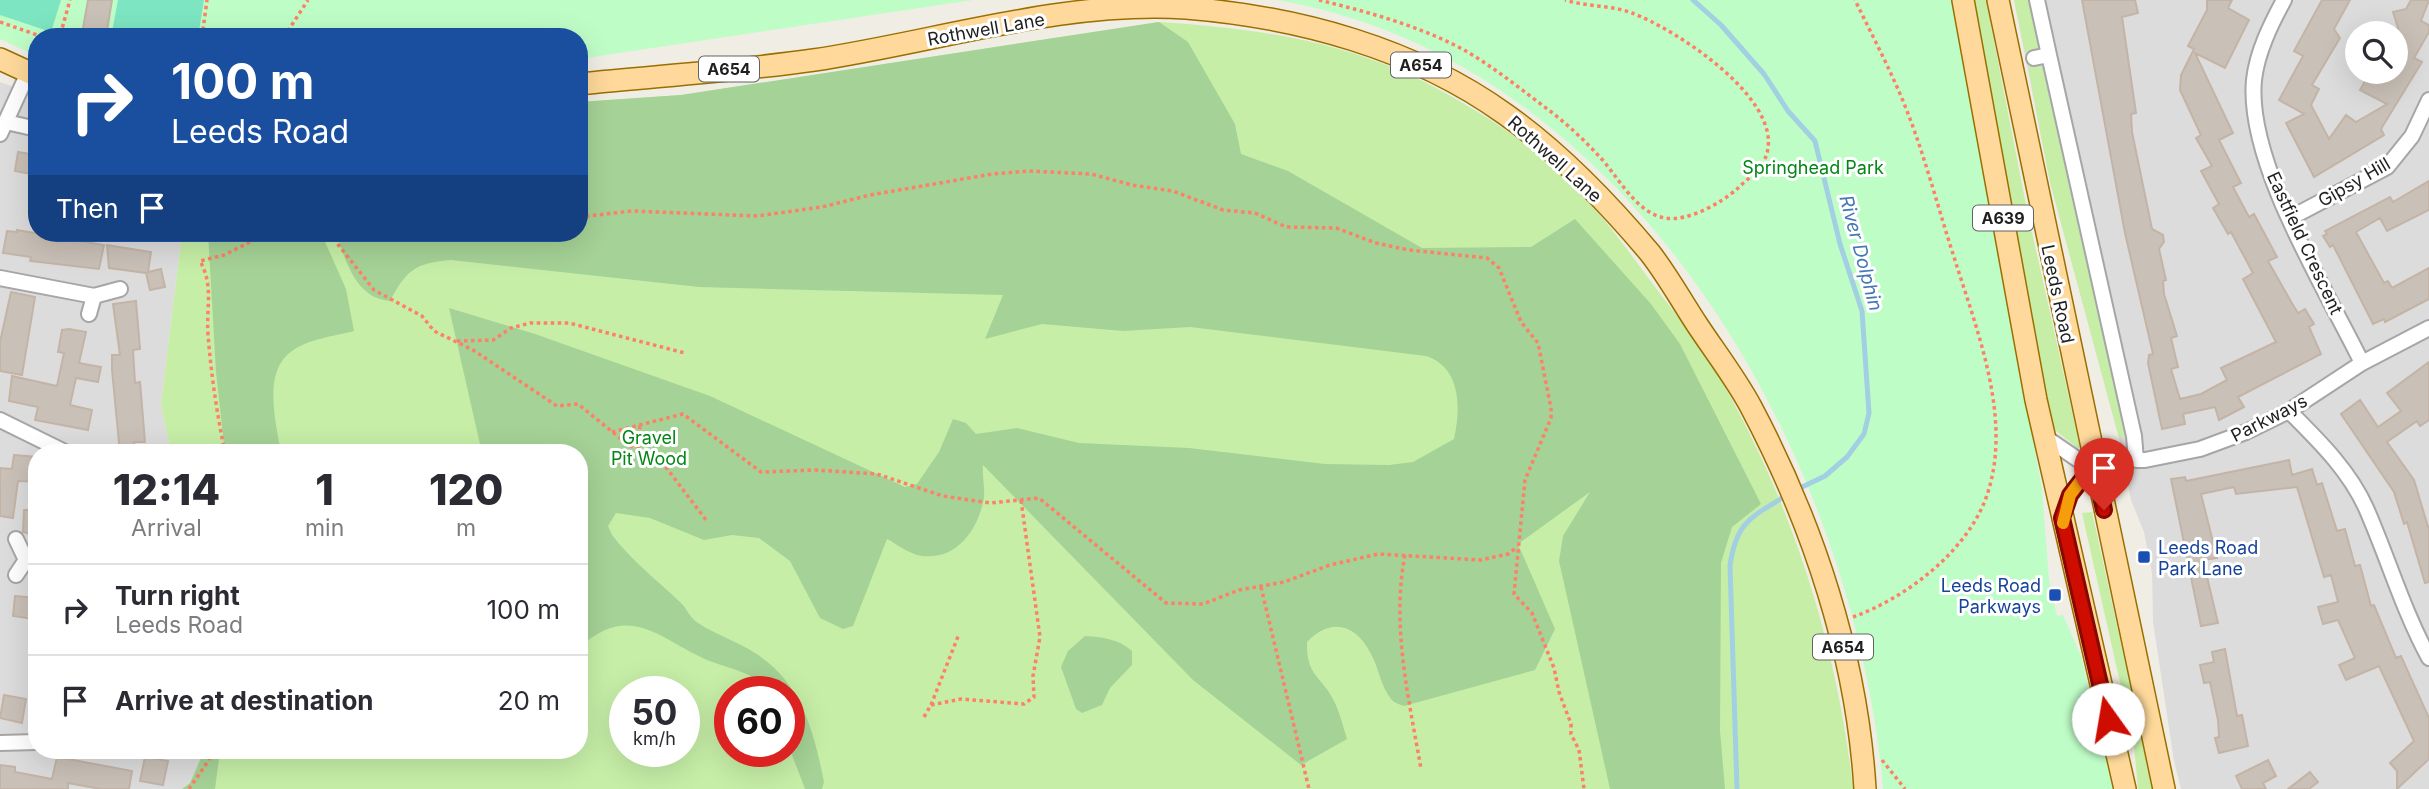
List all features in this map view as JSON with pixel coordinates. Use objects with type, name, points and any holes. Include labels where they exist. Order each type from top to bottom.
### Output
[{"type":"main road","name":"A639","points":[[1963,0],[2045,437],[2125,789]]},
{"type":"main road","name":"Leeds Road","points":[[1998,0],[2164,789]]},
{"type":"main road","name":"Rothwell Lane","points":[[588,83],[813,60],[1089,10],[1182,8],[1267,18],[1350,38],[1427,68],[1506,114],[1581,178],[1652,256],[1748,402],[1783,471],[1838,623],[1861,733],[1865,789]]},
{"type":"main road","points":[[0,59],[28,73]]},
{"type":"street","points":[[2037,0],[2042,56],[2134,436],[2136,460]]},
{"type":"street","name":"Eastfield Crescent","points":[[2284,0],[2269,28],[2254,80],[2256,124],[2268,166],[2290,218],[2362,363]]},
{"type":"street","points":[[28,82],[3,128],[28,129]]},
{"type":"street","name":"Gipsy Hill","points":[[2290,218],[2387,166],[2401,153],[2412,136],[2429,100]]},
{"type":"street","points":[[0,278],[94,296],[120,289]]},
{"type":"street","points":[[89,314],[94,296]]},
{"type":"street","name":"Parkways","points":[[2094,464],[2200,449],[2245,432],[2289,411],[2362,363],[2429,328]]},
{"type":"street","points":[[2289,411],[2339,464],[2365,507],[2400,598],[2429,658]]},
{"type":"street","points":[[0,420],[49,444]]},
{"type":"street","points":[[2045,437],[2077,459],[2094,464],[2070,495],[2062,518]]},
{"type":"street","points":[[16,538],[28,556]]},
{"type":"street","points":[[16,575],[28,563]]},
{"type":"street","points":[[0,743],[28,743]]},
{"type":"path","points":[[64,28],[70,0]]},
{"type":"path","points":[[203,28],[207,0]]},
{"type":"path","points":[[290,28],[308,0]]},
{"type":"path","points":[[1319,0],[1380,16],[1464,50],[1552,113],[1598,154],[1644,209],[1666,218],[1693,214],[1729,196],[1762,166],[1769,142],[1763,120],[1731,74],[1687,41],[1631,12],[1586,7],[1565,0]]},
{"type":"path","points":[[1838,623],[1876,609],[1907,589],[1955,549],[1986,498],[1997,440],[1986,368],[1928,171],[1903,101],[1855,0]]},
{"type":"path","points":[[0,22],[28,32]]},
{"type":"path","points":[[588,216],[632,211],[757,216],[822,207],[870,195],[992,174],[1029,171],[1091,174],[1132,186],[1173,191],[1223,210],[1255,214],[1286,227],[1336,228],[1369,241],[1409,250],[1487,258],[1499,268],[1521,322],[1538,344],[1551,408],[1551,418],[1525,480],[1514,594],[1532,613],[1554,668],[1559,692],[1579,750],[1584,789]]},
{"type":"path","points":[[224,444],[208,339],[206,316],[211,302],[206,273],[200,261],[224,255],[250,242]]},
{"type":"path","points":[[336,242],[374,290],[422,316],[434,331],[473,350],[557,406],[578,404],[612,432],[665,466],[706,520]]},
{"type":"path","points":[[455,341],[494,340],[511,328],[550,322],[587,326],[685,353]]},
{"type":"path","points":[[612,432],[683,414],[761,472],[815,470],[877,474],[943,496],[990,503],[1039,498],[1166,603],[1203,604],[1239,590],[1284,582],[1329,565],[1378,554],[1481,560],[1508,554],[1517,547]]},
{"type":"path","points":[[638,450],[640,424]]},
{"type":"path","points":[[931,705],[961,699],[1024,704],[1034,697],[1033,676],[1040,636],[1021,500]]},
{"type":"path","points":[[1405,555],[1401,575],[1400,639],[1421,769]]},
{"type":"path","points":[[1261,586],[1309,789]]},
{"type":"path","points":[[924,717],[959,634]]},
{"type":"path","points":[[189,789],[210,759]]},
{"type":"shaded area","points":[[2014,0],[2429,0],[2429,789],[2181,789],[2174,761],[2153,622],[2152,573],[2144,532],[2131,500],[2119,438],[2050,182]]},
{"type":"shaded area","points":[[0,82],[28,92],[28,242],[181,242],[161,405],[169,444],[28,444],[28,759],[200,759],[190,783],[182,789],[0,789]]},
{"type":"green space","points":[[0,0],[973,0],[588,58],[588,28],[28,28],[28,52],[0,39]]},
{"type":"green space","points":[[0,0],[61,0],[52,28],[39,28],[0,15]]},
{"type":"green space","points":[[118,0],[204,0],[199,28],[113,28]]},
{"type":"green space","name":"Springhead Park","points":[[1277,0],[1952,0],[2042,489],[2049,579],[2057,616],[2063,615],[2081,656],[2113,789],[1883,789],[1863,662],[1826,534],[1772,409],[1702,293],[1617,188],[1517,102],[1404,38]]},
{"type":"green space","points":[[1972,0],[1986,0],[2027,210],[2080,447],[2077,448],[2055,430],[2034,337]]},
{"type":"green space","points":[[2014,0],[2032,0],[2041,44],[2038,48],[2025,52]]},
{"type":"green space","name":"Gravel Pit Wood","points":[[1159,22],[1230,28],[1300,40],[1368,58],[1401,71],[1470,107],[1554,167],[1581,193],[1614,232],[1706,356],[1747,428],[1770,477],[1808,578],[1836,682],[1853,789],[182,789],[190,783],[200,759],[588,759],[588,444],[169,444],[161,405],[181,242],[588,242],[588,101],[681,95]]},
{"type":"green space","name":"Gravel Pit Wood","points":[[1159,22],[1188,42],[1235,124],[1241,154],[1288,171],[1422,248],[1531,247],[1575,219],[1651,304],[1680,344],[1761,504],[1732,527],[1721,563],[1720,731],[1725,789],[1610,789],[1559,561],[1563,536],[1590,492],[1518,544],[1555,629],[1535,670],[1404,706],[1394,702],[1387,694],[1371,654],[1358,636],[1342,627],[1325,629],[1307,642],[1307,654],[1312,669],[1334,701],[1347,739],[1301,765],[1193,680],[983,465],[984,498],[981,510],[964,540],[946,553],[922,556],[887,539],[853,626],[843,629],[820,618],[790,561],[759,538],[732,535],[704,540],[650,518],[616,513],[608,526],[612,535],[681,603],[695,621],[755,653],[782,676],[751,676],[707,660],[644,628],[614,627],[588,641],[588,444],[480,444],[449,308],[535,334],[710,396],[905,487],[917,484],[939,452],[953,419],[966,423],[976,434],[1017,428],[1079,443],[1189,448],[1325,464],[1389,465],[1413,462],[1454,439],[1458,414],[1452,379],[1438,361],[1426,356],[1190,327],[1123,331],[1042,324],[985,339],[1003,295],[699,287],[451,260],[429,263],[414,270],[402,282],[390,301],[368,293],[360,286],[348,266],[339,242],[588,242],[588,101],[681,95]]},
{"type":"green space","points":[[2041,66],[2047,71],[2125,435],[2119,438],[2050,182],[2028,67]]},
{"type":"green space","points":[[209,242],[325,242],[346,289],[354,331],[298,347],[283,360],[277,371],[273,398],[279,444],[224,444],[216,372]]},
{"type":"green space","points":[[2092,512],[2153,789],[2138,789],[2134,745],[2082,513]]},
{"type":"green space","points":[[1085,636],[1110,639],[1127,647],[1132,651],[1132,665],[1110,688],[1102,705],[1082,713],[1076,709],[1061,667],[1068,651]]},
{"type":"green space","points":[[805,714],[824,782],[822,789],[805,789],[797,767],[805,767]]},
{"type":"green space","points":[[200,759],[219,759],[215,789],[182,789],[190,783]]},
{"type":"building","points":[[88,0],[112,0],[107,28],[83,28]]},
{"type":"building","points":[[2082,0],[2135,0],[2138,13],[2122,17],[2136,113],[2131,114],[2132,132],[2152,229],[2163,235],[2164,242],[2159,249],[2166,280],[2163,281],[2164,294],[2177,336],[2171,338],[2178,367],[2171,369],[2180,399],[2201,394],[2227,380],[2221,368],[2276,342],[2243,279],[2253,273],[2231,232],[2228,234],[2213,208],[2219,204],[2201,171],[2212,166],[2196,138],[2201,135],[2180,90],[2181,75],[2194,49],[2188,46],[2207,10],[2207,0],[2232,0],[2228,8],[2249,20],[2225,68],[2195,53],[2233,133],[2219,140],[2241,183],[2233,187],[2249,217],[2254,214],[2277,257],[2268,261],[2293,305],[2298,313],[2305,309],[2314,324],[2309,327],[2321,354],[2238,397],[2244,407],[2219,420],[2215,407],[2183,414],[2185,424],[2162,429],[2148,363],[2149,355],[2153,354],[2125,233]]},
{"type":"building","points":[[2322,0],[2350,0],[2334,29],[2340,38],[2312,85],[2319,89],[2311,105],[2329,139],[2346,115],[2356,122],[2387,104],[2360,90],[2363,84],[2408,84],[2408,21],[2396,21],[2393,12],[2406,9],[2411,0],[2429,0],[2421,21],[2429,25],[2429,32],[2414,58],[2422,62],[2381,129],[2384,135],[2314,177],[2286,123],[2304,114],[2279,100],[2303,56],[2294,51]]},
{"type":"building","points":[[18,152],[28,154],[28,173],[15,171]]},
{"type":"building","points":[[2429,181],[2429,210],[2387,231],[2380,218],[2356,232],[2384,283],[2388,281],[2392,288],[2429,268],[2429,299],[2385,322],[2384,319],[2373,324],[2333,245],[2330,247],[2323,236],[2327,234],[2325,231],[2390,197],[2393,202]]},
{"type":"building","points":[[7,231],[28,232],[28,242],[85,242],[104,245],[99,269],[30,261],[31,257],[3,253]]},
{"type":"building","points":[[107,245],[151,252],[148,272],[161,269],[165,287],[150,290],[146,273],[109,268]]},
{"type":"building","points":[[11,292],[35,297],[22,375],[0,371],[0,342]]},
{"type":"building","points":[[136,301],[140,349],[133,350],[135,383],[140,382],[145,442],[119,444],[112,355],[120,355],[113,304]]},
{"type":"building","points":[[62,330],[86,332],[79,363],[101,367],[98,382],[76,378],[70,405],[92,410],[88,430],[35,420],[38,407],[9,401],[12,376],[57,386],[64,353],[58,352]]},
{"type":"building","points":[[2429,362],[2429,420],[2420,426],[2417,421],[2387,442],[2414,480],[2429,530],[2429,582],[2425,583],[2407,522],[2404,524],[2394,492],[2341,414],[2360,400],[2378,427],[2401,411],[2387,393]]},
{"type":"building","points":[[14,455],[28,456],[28,482],[18,481],[13,518],[0,516],[0,468],[12,469]]},
{"type":"building","points":[[2289,460],[2292,475],[2312,469],[2317,485],[2322,483],[2337,531],[2345,529],[2355,566],[2360,565],[2371,606],[2374,605],[2396,658],[2401,656],[2429,718],[2429,759],[2397,789],[2397,771],[2390,763],[2414,741],[2379,666],[2346,680],[2339,665],[2355,658],[2338,620],[2323,624],[2318,607],[2338,602],[2331,575],[2324,577],[2297,487],[2236,494],[2234,487],[2201,494],[2217,558],[2203,560],[2218,623],[2201,626],[2171,479],[2185,477],[2186,481]]},
{"type":"building","points":[[24,510],[28,510],[28,533],[23,532]]},
{"type":"building","points":[[15,596],[28,597],[28,618],[13,616]]},
{"type":"building","points":[[2225,649],[2237,716],[2242,715],[2248,746],[2219,753],[2215,738],[2219,737],[2218,720],[2210,682],[2204,683],[2200,665],[2214,662],[2212,652]]},
{"type":"building","points":[[4,695],[26,699],[22,723],[0,718]]},
{"type":"building","points":[[57,759],[132,771],[129,789],[101,789],[68,783],[68,789],[0,789],[0,765],[15,767],[15,772],[52,779]]},
{"type":"building","points":[[145,759],[168,761],[163,785],[140,781]]},
{"type":"building","points":[[2268,760],[2276,776],[2263,783],[2266,789],[2242,789],[2236,776]]},
{"type":"building","points":[[2310,772],[2318,782],[2309,789],[2288,789]]},
{"type":"waterway","name":"River Dolphin","points":[[1693,0],[1721,25],[1764,74],[1788,111],[1815,141],[1840,244],[1862,311],[1869,413],[1864,434],[1847,457],[1825,476],[1796,490]]},
{"type":"waterway","name":"River Dolphin","points":[[1737,789],[1730,566],[1741,530],[1755,515],[1787,495]]},
{"type":"slow traffic","points":[[2063,523],[2062,518],[2070,495],[2090,468]]},
{"type":"place","name":"Leeds Road Park Lane","points":[[2144,557]]},
{"type":"place","name":"Leeds Road Parkways","points":[[2055,595]]},
{"type":"route","points":[[2104,510],[2094,464],[2082,476],[2070,495],[2062,518],[2108,719]]}]
